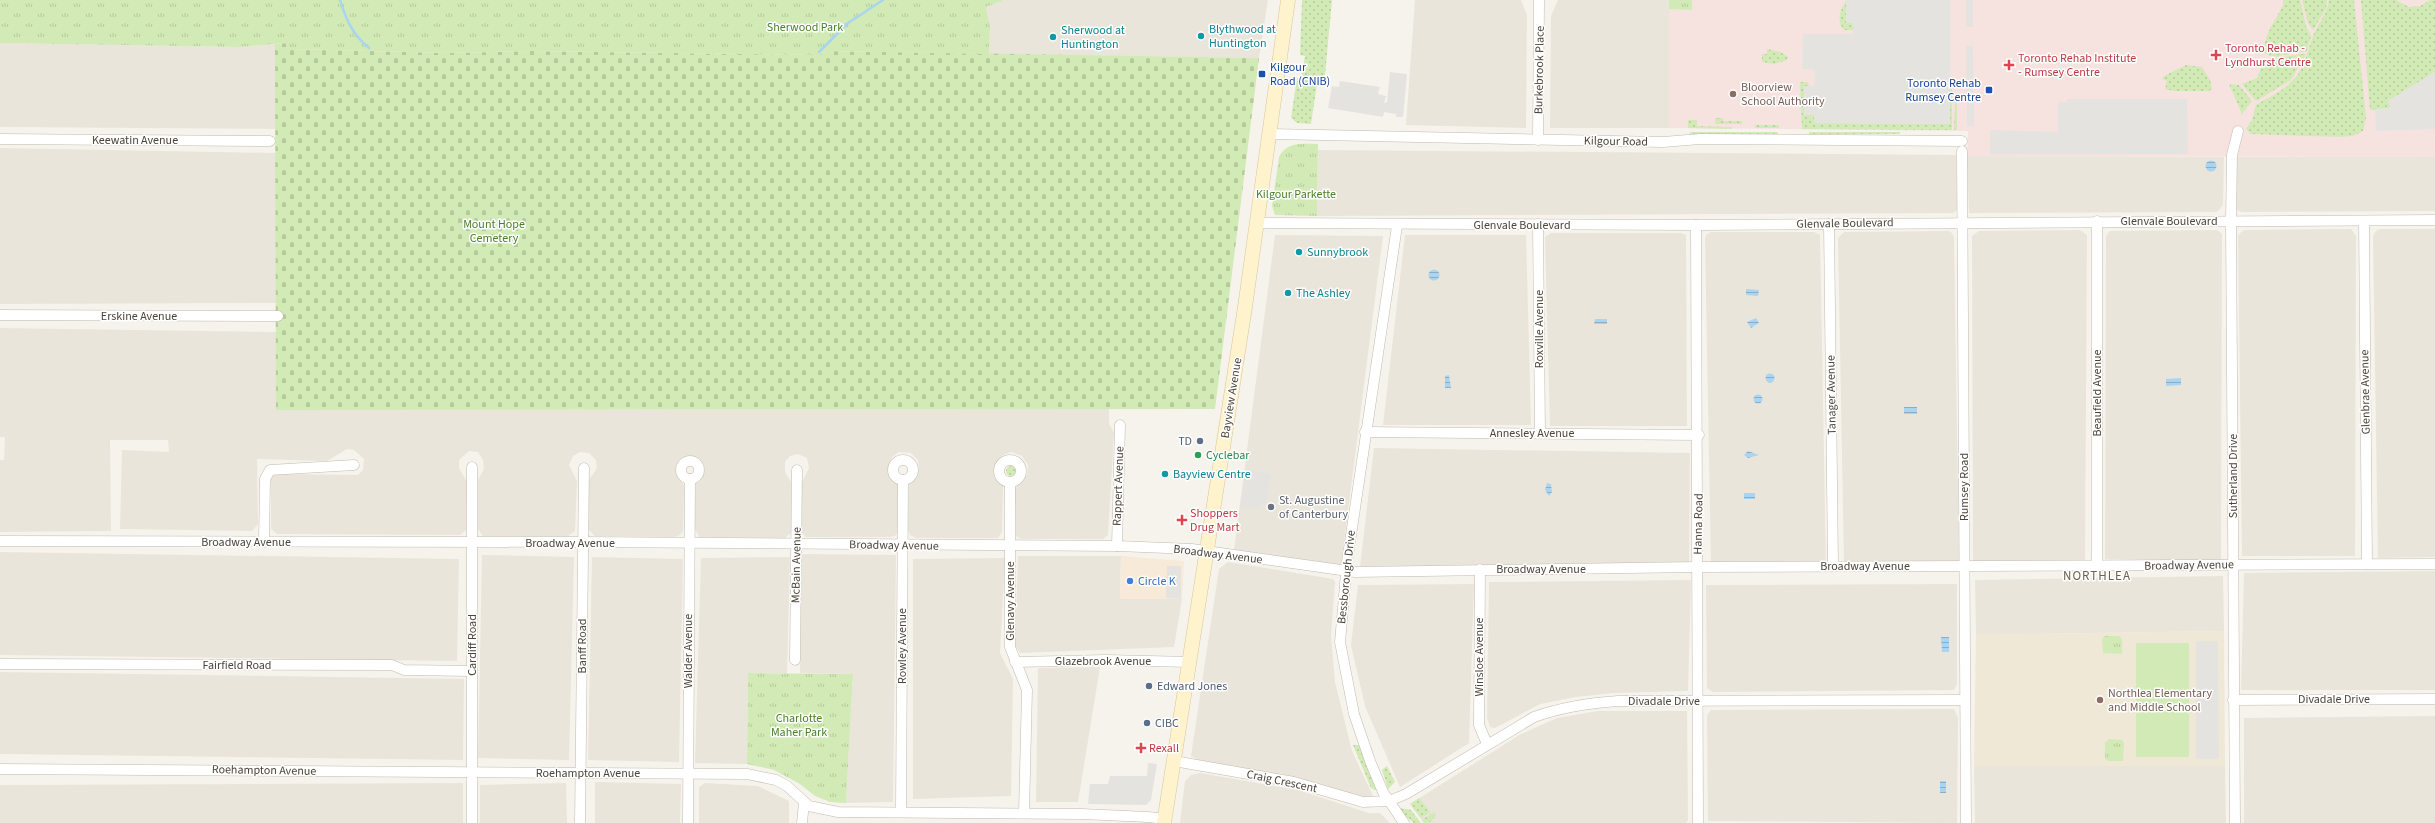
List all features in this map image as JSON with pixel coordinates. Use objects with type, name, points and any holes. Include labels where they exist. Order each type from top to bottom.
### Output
[{"type":"main road","name":"Bayview Avenue","points":[[1164,822],[1191,662],[1256,223],[1271,134],[1288,0]]},
{"type":"street","name":"Burkebrook Place","points":[[1538,140],[1539,0]]},
{"type":"street","name":"Sutherland Drive","points":[[2235,823],[2231,221],[2232,155],[2238,131]]},
{"type":"street","name":"Kilgour Road","points":[[1271,134],[1538,140],[1962,146]]},
{"type":"street","name":"Keewatin Avenue","points":[[0,139],[270,141]]},
{"type":"street","name":"Rumsey Road","points":[[1962,146],[1966,823]]},
{"type":"street","name":"Glenvale Boulevard","points":[[1256,223],[1397,226],[2435,220]]},
{"type":"street","name":"Beaufield Avenue","points":[[2097,221],[2097,565]]},
{"type":"street","name":"Glenbrae Avenue","points":[[2364,221],[2367,564]]},
{"type":"street","name":"Roxville Avenue","points":[[1538,224],[1540,433]]},
{"type":"street","name":"Tanager Avenue","points":[[1829,224],[1833,566]]},
{"type":"street","name":"Hanna Road","points":[[1696,225],[1699,435],[1697,567],[1698,823]]},
{"type":"street","name":"Bessborough Drive","points":[[1397,226],[1365,432],[1346,571],[1340,642],[1354,714],[1370,761],[1389,801],[1404,823]]},
{"type":"street","name":"Erskine Avenue","points":[[0,315],[278,316]]},
{"type":"street","name":"Rappert Avenue","points":[[1117,546],[1120,425]]},
{"type":"street","name":"Annesley Avenue","points":[[1365,432],[1699,435]]},
{"type":"street","points":[[264,542],[265,479],[270,470],[354,465]]},
{"type":"street","name":"Cardiff Road","points":[[472,467],[472,823]]},
{"type":"street","name":"Banff Road","points":[[580,823],[584,468]]},
{"type":"street","name":"McBain Avenue","points":[[795,660],[798,470]]},
{"type":"street","name":"Walder Avenue","points":[[688,823],[690,479]]},
{"type":"street","name":"Rowley Avenue","points":[[901,812],[903,480]]},
{"type":"street","name":"Glenavy Avenue","points":[[1010,482],[1010,647],[1015,662],[1022,674],[1027,690],[1024,813]]},
{"type":"street","name":"Broadway Avenue","points":[[0,541],[582,542],[903,546],[1117,546],[1208,550],[1346,571],[1833,566],[1965,567],[2233,564],[2435,564]]},
{"type":"street","name":"Winsloe Avenue","points":[[1480,569],[1479,725],[1487,744]]},
{"type":"street","name":"Glazebrook Avenue","points":[[1015,662],[1106,660],[1191,662]]},
{"type":"street","name":"Fairfield Road","points":[[0,664],[392,665],[404,670],[472,671]]},
{"type":"street","name":"Divadale Drive","points":[[2233,700],[2435,699]]},
{"type":"street","name":"Divadale Drive","points":[[1389,801],[1406,794],[1534,717],[1556,709],[1586,703],[1618,701],[1965,700]]},
{"type":"street","name":"Craig Crescent","points":[[1174,762],[1294,782],[1363,802],[1389,801]]},
{"type":"street","name":"Roehampton Avenue","points":[[0,769],[472,771],[581,774],[689,773],[760,776],[787,786],[804,802],[816,808],[838,812],[1024,813],[1144,816],[1164,822]]},
{"type":"street","points":[[802,823],[804,802]]},
{"type":"shaded area","points":[[1004,0],[1268,0],[1259,58],[989,54],[990,27],[986,7]]},
{"type":"shaded area","points":[[1415,0],[1521,0],[1527,15],[1526,128],[1406,125]]},
{"type":"shaded area","points":[[1558,0],[1669,0],[1669,128],[1550,128],[1551,16]]},
{"type":"shaded area","points":[[1669,0],[2435,0],[2435,157],[1967,156],[1968,131],[1669,128]]},
{"type":"shaded area","points":[[1846,0],[1950,0],[1950,124],[1814,123],[1814,115],[1804,115],[1804,86],[1814,86],[1815,70],[1802,69],[1803,34],[1853,34],[1853,23],[1846,23]]},
{"type":"shaded area","points":[[1966,0],[1973,0],[1973,27],[1966,27]]},
{"type":"shaded area","points":[[0,43],[239,47],[275,44],[276,129],[0,127]]},
{"type":"shaded area","points":[[1966,46],[1973,46],[1974,126],[1967,126]]},
{"type":"shaded area","points":[[1390,72],[1407,74],[1403,117],[1396,117],[1396,114],[1384,112],[1383,117],[1328,108],[1332,86],[1339,87],[1340,81],[1380,87],[1378,94],[1386,96],[1384,103],[1387,102]]},
{"type":"shaded area","points":[[2435,72],[2435,129],[2376,131],[2375,110],[2391,108],[2388,101]]},
{"type":"shaded area","points":[[2067,99],[2187,99],[2188,154],[1990,154],[1990,130],[2058,132],[2058,102],[2067,102]]},
{"type":"shaded area","points":[[0,148],[276,153],[277,303],[0,304]]},
{"type":"shaded area","points":[[1318,150],[1956,155],[1957,210],[1953,213],[1317,216]]},
{"type":"shaded area","points":[[1967,156],[2224,157],[2223,205],[2217,212],[1969,213]]},
{"type":"shaded area","points":[[2236,157],[2435,157],[2435,211],[2238,211],[2236,206]]},
{"type":"shaded area","points":[[2351,229],[2356,236],[2355,556],[2242,556],[2238,235],[2244,230]]},
{"type":"shaded area","points":[[2380,229],[2435,229],[2435,557],[2378,558],[2373,236],[2376,231]]},
{"type":"shaded area","points":[[2080,230],[2087,235],[2085,561],[1973,561],[1972,236],[1979,231]]},
{"type":"shaded area","points":[[2217,230],[2222,234],[2221,561],[2105,559],[2106,236],[2110,231]]},
{"type":"shaded area","points":[[1948,231],[1952,233],[1954,238],[1959,563],[1844,563],[1838,238],[1844,232]]},
{"type":"shaded area","points":[[1711,232],[1814,232],[1820,235],[1826,565],[1711,566],[1705,240],[1706,235]]},
{"type":"shaded area","points":[[1551,233],[1681,233],[1686,235],[1687,426],[1550,426],[1545,237]]},
{"type":"shaded area","points":[[1275,235],[1383,236],[1341,566],[1234,550]]},
{"type":"shaded area","points":[[1405,235],[1526,235],[1531,425],[1383,425]]},
{"type":"shaded area","points":[[0,328],[277,332],[276,410],[1109,409],[1109,424],[1114,433],[1108,535],[1103,539],[1021,539],[1016,536],[1015,491],[1017,485],[1027,475],[1028,465],[1022,456],[1011,452],[1003,455],[996,463],[994,470],[1003,486],[1002,532],[998,538],[916,538],[910,535],[908,529],[909,487],[919,469],[918,460],[911,453],[899,452],[892,457],[889,466],[894,481],[900,488],[899,531],[895,536],[890,537],[806,537],[802,533],[802,482],[809,468],[807,458],[798,454],[790,456],[785,462],[785,472],[791,482],[791,533],[785,538],[699,537],[694,527],[696,482],[703,472],[703,466],[698,459],[691,456],[681,459],[677,466],[678,475],[684,486],[683,531],[680,535],[675,537],[595,536],[588,529],[589,480],[597,468],[596,460],[589,453],[580,452],[573,456],[569,465],[577,481],[575,531],[568,536],[483,536],[478,529],[478,480],[484,469],[483,460],[478,452],[469,451],[459,460],[459,468],[467,482],[466,530],[460,535],[277,534],[271,529],[271,477],[276,474],[358,475],[363,470],[364,459],[354,450],[347,449],[327,461],[257,459],[258,524],[252,531],[120,529],[122,450],[169,452],[168,440],[110,440],[111,531],[0,532],[0,460],[4,460],[5,437],[0,437]]},
{"type":"shaded area","points":[[1374,448],[1690,453],[1689,562],[1360,567]]},
{"type":"shaded area","points":[[1246,470],[1271,474],[1266,504],[1261,503],[1260,508],[1240,507]]},
{"type":"shaded area","points":[[0,552],[459,559],[457,661],[0,655]]},
{"type":"shaded area","points":[[802,554],[896,555],[893,802],[846,803],[853,674],[800,673]]},
{"type":"shaded area","points":[[482,555],[574,557],[569,760],[478,758]]},
{"type":"shaded area","points":[[1018,556],[1121,556],[1120,599],[1182,599],[1174,647],[1020,653],[1015,645]]},
{"type":"shaded area","points":[[1121,556],[1184,561],[1182,599],[1120,599]]},
{"type":"shaded area","points":[[592,557],[683,559],[679,762],[588,760]]},
{"type":"shaded area","points":[[790,557],[787,673],[748,673],[747,764],[695,763],[701,558]]},
{"type":"shaded area","points":[[1005,558],[1000,653],[1013,679],[1011,796],[913,799],[913,559]]},
{"type":"shaded area","points":[[1228,562],[1333,579],[1335,582],[1331,636],[1335,682],[1352,751],[1374,798],[1361,797],[1301,779],[1201,762],[1191,756],[1219,569]]},
{"type":"shaded area","points":[[1167,566],[1181,566],[1181,599],[1166,598]]},
{"type":"shaded area","points":[[2435,571],[2435,690],[2241,690],[2244,573]]},
{"type":"shaded area","points":[[2223,576],[2224,631],[1976,635],[1975,580]]},
{"type":"shaded area","points":[[1691,580],[1688,691],[1614,693],[1576,697],[1540,704],[1495,728],[1490,727],[1487,718],[1489,582]]},
{"type":"shaded area","points":[[1474,584],[1469,743],[1400,787],[1365,706],[1351,645],[1358,585]]},
{"type":"shaded area","points":[[1957,584],[1957,684],[1954,690],[1713,692],[1707,688],[1706,585]]},
{"type":"shaded area","name":"Northlea Elementary and Middle School","points":[[2224,631],[2225,766],[1974,766],[1976,635]]},
{"type":"shaded area","points":[[2196,641],[2218,641],[2219,759],[2196,759]]},
{"type":"shaded area","points":[[1100,667],[1078,802],[1036,802],[1038,668]]},
{"type":"shaded area","points":[[0,672],[464,679],[463,760],[0,754]]},
{"type":"shaded area","points":[[1954,709],[1958,718],[1957,823],[1708,821],[1707,715],[1711,710]]},
{"type":"shaded area","points":[[1598,711],[1687,711],[1688,821],[1685,823],[1424,823],[1410,804],[1521,734],[1557,718]]},
{"type":"shaded area","points":[[2435,716],[2435,823],[2244,823],[2244,718]]},
{"type":"shaded area","points":[[1148,763],[1157,764],[1151,800],[1146,805],[1088,804],[1090,784],[1108,784],[1110,776],[1147,776]]},
{"type":"shaded area","points":[[1974,766],[2225,766],[2226,823],[1975,823]]},
{"type":"shaded area","points":[[1200,773],[1298,790],[1369,813],[1380,813],[1390,823],[1180,823],[1185,781],[1191,775]]},
{"type":"shaded area","points":[[595,782],[681,784],[680,823],[595,823]]},
{"type":"shaded area","points":[[463,783],[463,823],[0,823],[0,785]]},
{"type":"shaded area","points":[[566,783],[567,823],[480,823],[480,785]]},
{"type":"shaded area","points":[[705,783],[758,786],[789,801],[789,823],[699,823],[699,787]]},
{"type":"green space","name":"Sherwood Park","points":[[0,0],[1004,0],[986,7],[990,27],[989,54],[825,51],[820,55],[530,51],[449,53],[290,49],[285,43],[239,47],[0,43]]},
{"type":"green space","points":[[1302,0],[1332,0],[1325,75],[1317,84],[1311,124],[1297,123],[1291,118],[1297,78],[1301,78],[1305,56],[1300,55]]},
{"type":"green space","points":[[1669,0],[1692,0],[1692,10],[1669,9]]},
{"type":"green space","points":[[2283,0],[2300,0],[2306,26],[2311,36],[2307,51],[2273,57],[2264,53],[2264,46],[2270,28],[2283,5]]},
{"type":"green space","points":[[2302,0],[2327,0],[2326,9],[2313,30],[2308,23]]},
{"type":"green space","points":[[2329,0],[2354,0],[2366,118],[2363,131],[2353,136],[2339,137],[2251,134],[2246,129],[2252,120],[2256,105],[2286,86],[2295,78],[2302,68],[2313,36],[2324,15]]},
{"type":"green space","points":[[2361,0],[2396,0],[2409,7],[2420,6],[2430,0],[2435,0],[2435,72],[2388,101],[2391,108],[2370,110]]},
{"type":"green space","points":[[1846,1],[1846,22],[1853,23],[1853,30],[1844,30],[1840,23],[1842,8]]},
{"type":"green space","name":"Mount Hope Cemetery","points":[[286,43],[290,49],[449,53],[530,51],[820,55],[825,51],[1259,58],[1215,409],[276,410],[275,44]]},
{"type":"green space","points":[[1767,49],[1781,52],[1788,57],[1787,60],[1774,64],[1762,62],[1762,54],[1767,54]]},
{"type":"green space","points":[[2306,54],[2291,80],[2256,101],[2242,84],[2257,78],[2264,61]]},
{"type":"green space","points":[[2186,65],[2202,67],[2210,80],[2212,89],[2209,91],[2174,91],[2165,89],[2167,81],[2162,79],[2164,76]]},
{"type":"green space","points":[[1800,82],[1808,82],[1809,86],[1805,86],[1804,115],[1814,115],[1814,123],[1949,124],[1950,87],[1952,87],[1952,130],[1802,129]]},
{"type":"green space","points":[[2229,84],[2239,85],[2252,101],[2242,114]]},
{"type":"green space","points":[[1955,103],[1957,103],[1957,130],[1954,130]]},
{"type":"green space","points":[[1715,118],[1723,118],[1723,121],[1742,121],[1742,124],[1715,124]]},
{"type":"green space","points":[[1688,120],[1697,120],[1697,126],[1732,127],[1732,129],[1688,128]]},
{"type":"green space","points":[[1755,125],[1779,125],[1779,128],[1755,128]]},
{"type":"green space","points":[[1690,132],[1778,132],[1778,134],[1690,134]]},
{"type":"green space","points":[[1809,132],[1900,132],[1900,134],[1809,134]]},
{"type":"green space","name":"Kilgour Parkette","points":[[1296,144],[1318,144],[1317,216],[1275,215],[1272,206],[1279,157],[1282,152],[1286,148]]},
{"type":"green space","points":[[1009,466],[1013,466],[1015,467],[1015,475],[1009,476],[1006,473],[1006,469]]},
{"type":"green space","points":[[2105,636],[2119,636],[2122,639],[2122,654],[2103,653],[2102,639]]},
{"type":"green space","points":[[2136,643],[2189,643],[2189,757],[2136,757]]},
{"type":"green space","name":"Charlotte Maher Park","points":[[748,673],[853,674],[846,803],[830,802],[815,796],[800,784],[774,770],[747,764]]},
{"type":"green space","points":[[2109,739],[2122,740],[2124,743],[2123,761],[2109,761],[2105,759],[2105,743]]},
{"type":"green space","points":[[1353,745],[1359,745],[1378,791],[1371,788]]},
{"type":"green space","points":[[1387,766],[1395,782],[1388,789],[1382,770]]},
{"type":"green space","points":[[1419,798],[1430,812],[1421,818],[1410,804]]},
{"type":"green space","points":[[1400,808],[1411,810],[1421,823],[1414,823],[1403,814]]},
{"type":"green space","points":[[1434,812],[1436,815],[1432,820],[1424,823],[1422,820]]},
{"type":"water","points":[[2209,161],[2213,161],[2215,162],[2215,170],[2209,171],[2206,168],[2206,164]]},
{"type":"water","points":[[1432,270],[1436,270],[1438,271],[1438,279],[1432,280],[1429,277],[1429,273]]},
{"type":"water","points":[[1746,289],[1759,290],[1758,296],[1746,295]]},
{"type":"water","points":[[1756,318],[1759,323],[1751,328],[1747,322]]},
{"type":"water","points":[[1595,319],[1607,319],[1607,324],[1594,324]]},
{"type":"water","points":[[1770,373],[1775,378],[1770,383],[1765,378]]},
{"type":"water","points":[[1449,375],[1451,388],[1445,388],[1445,376]]},
{"type":"water","points":[[2181,378],[2181,385],[2166,386],[2166,379]]},
{"type":"water","points":[[1758,394],[1763,399],[1758,404],[1753,399]]},
{"type":"water","points":[[1904,407],[1917,407],[1917,414],[1904,414]]},
{"type":"water","points":[[1748,451],[1759,455],[1748,458],[1744,455]]},
{"type":"water","points":[[1547,483],[1551,484],[1552,492],[1549,496],[1545,490]]},
{"type":"water","points":[[1744,493],[1755,493],[1755,499],[1744,499]]},
{"type":"water","points":[[1941,637],[1949,637],[1949,652],[1942,652]]},
{"type":"water","points":[[1940,781],[1946,781],[1946,793],[1940,793]]},
{"type":"waterway","points":[[340,0],[354,32],[369,48]]},
{"type":"waterway","points":[[819,52],[848,23],[883,0]]},
{"type":"place","name":"Blythwood at Huntington","points":[[1201,36]]},
{"type":"place","name":"Sherwood at Huntington","points":[[1053,37]]},
{"type":"place","name":"Toronto Rehab - Lyndhurst Centre","points":[[2216,55]]},
{"type":"place","name":"Toronto Rehab Institute - Rumsey Centre","points":[[2009,65]]},
{"type":"place","name":"Kilgour Road (CNIB)","points":[[1262,74]]},
{"type":"place","name":"Toronto Rehab Rumsey Centre","points":[[1989,90]]},
{"type":"place","name":"Bloorview School Authority","points":[[1733,94]]},
{"type":"place","name":"Sunnybrook","points":[[1299,252]]},
{"type":"place","name":"The Ashley","points":[[1288,293]]},
{"type":"place","name":"TD","points":[[1200,441]]},
{"type":"place","name":"Cyclebar","points":[[1198,455]]},
{"type":"place","name":"Bayview Centre","points":[[1165,474]]},
{"type":"place","name":"St. Augustine of Canterbury","points":[[1271,507]]},
{"type":"place","name":"Shoppers Drug Mart","points":[[1182,520]]},
{"type":"place","name":"Circle K","points":[[1130,581]]},
{"type":"place","name":"Edward Jones","points":[[1149,686]]},
{"type":"place","name":"Northlea Elementary and Middle School","points":[[2100,700]]},
{"type":"place","name":"CIBC","points":[[1147,723]]},
{"type":"place","name":"Rexall","points":[[1141,748]]},
{"type":"district","name":"NORTHLEA","points":[[2097,575]]}]
